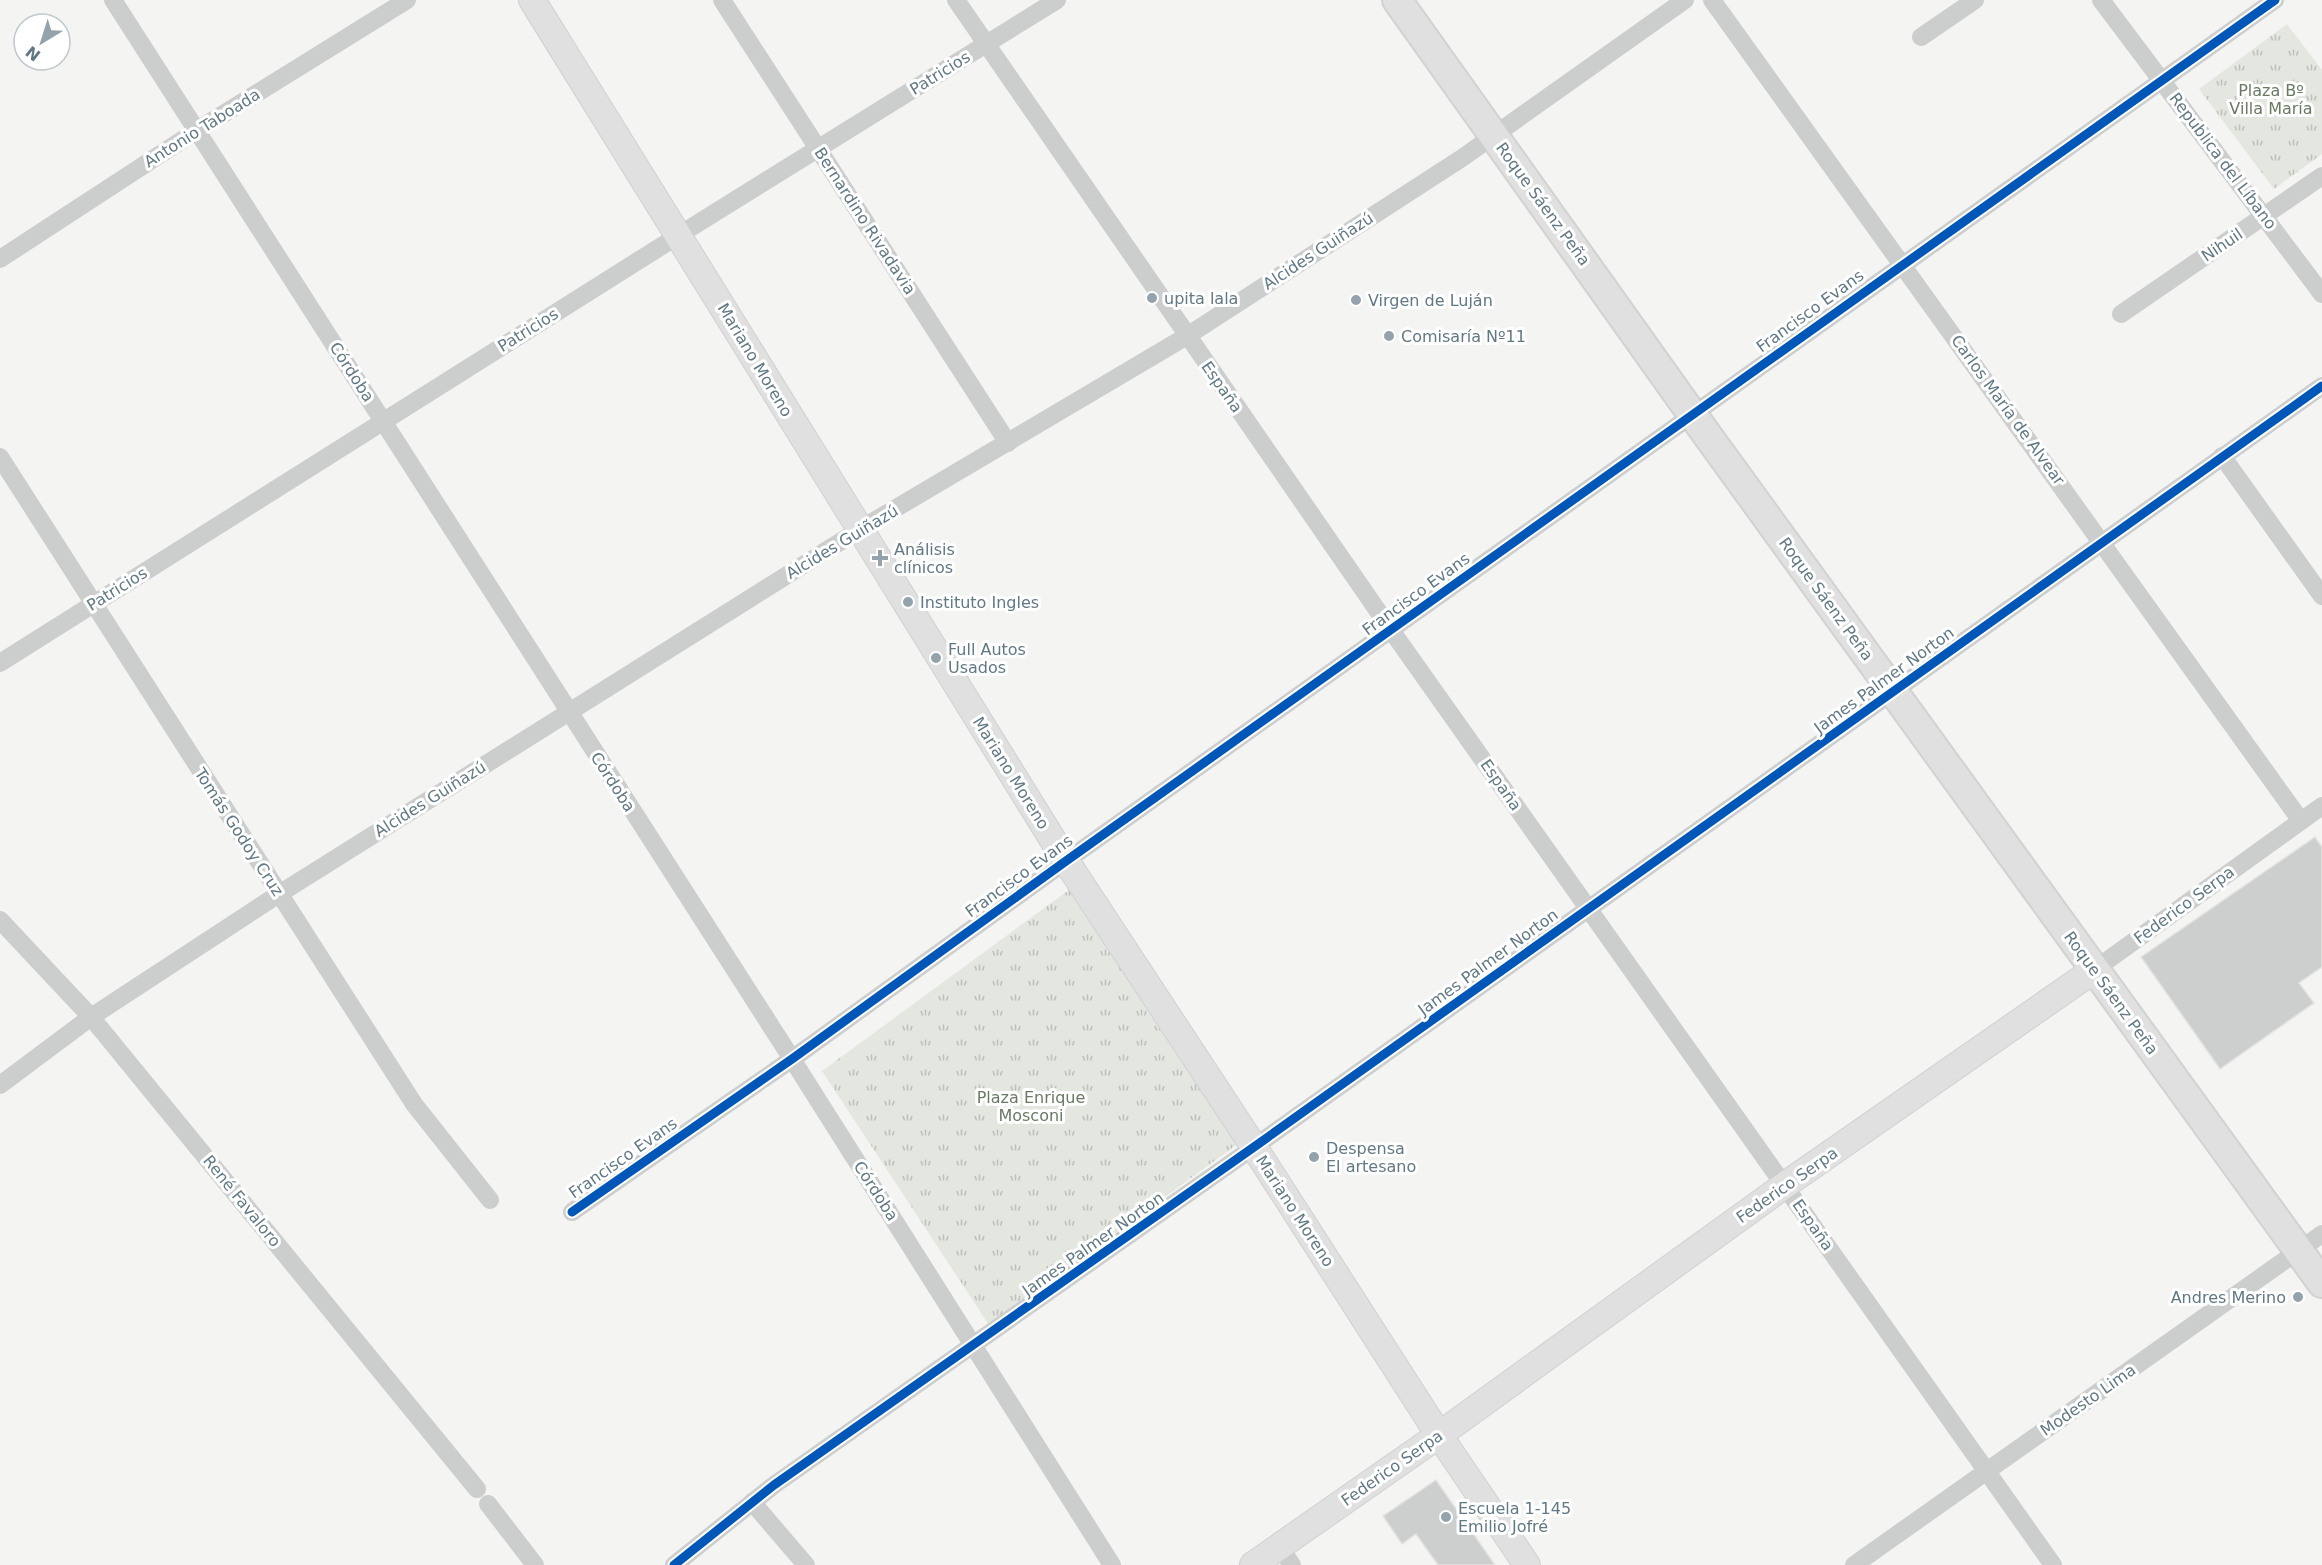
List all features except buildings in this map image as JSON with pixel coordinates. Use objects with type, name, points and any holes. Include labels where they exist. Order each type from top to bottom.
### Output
[{"type":"main road","name":"Roque Sáenz Peña","points":[[1397,0],[1692,414],[2322,1283]]},
{"type":"street","name":"Córdoba","points":[[113,0],[792,1059],[1112,1565]]},
{"type":"street","name":"Antonio Taboada","points":[[0,259],[196,131],[407,0]]},
{"type":"street","name":"Mariano Moreno","points":[[532,0],[1066,861],[1254,1147],[1439,1435],[1527,1565]]},
{"type":"street","name":"Bernardino Rivadavia","points":[[722,0],[1008,443]]},
{"type":"street","name":"España","points":[[956,0],[1391,630],[2053,1565]]},
{"type":"street","name":"Patricios","points":[[0,663],[679,235],[1058,0]]},
{"type":"street","name":"Alcides Guiñazú","points":[[0,1084],[91,1017],[279,894],[859,530],[1187,336],[1494,136],[1685,0]]},
{"type":"street","name":"Carlos María de Alvear","points":[[1712,0],[1903,263],[2301,821]]},
{"type":"street","points":[[1921,37],[1975,0]]},
{"type":"street","name":"Republica del Líbano","points":[[2101,0],[2322,294]]},
{"type":"street","name":"Francisco Evans","points":[[572,1212],[792,1059],[1903,263],[2275,0]]},
{"type":"street","name":"Nihuil","points":[[2121,314],[2322,176]]},
{"type":"street","name":"James Palmer Norton","points":[[674,1565],[752,1502],[975,1346],[2322,386]]},
{"type":"street","points":[[2222,456],[2322,596]]},
{"type":"street","name":"Tomás Godoy Cruz","points":[[0,457],[414,1104],[490,1200]]},
{"type":"street","name":"Federico Serpa","points":[[1253,1565],[1286,1556],[1439,1435],[1785,1185],[2094,970],[2322,806]]},
{"type":"street","name":"René Favaloro","points":[[0,920],[91,1017],[483,1496],[535,1565]]},
{"type":"street","name":"Modesto Lima","points":[[1854,1565],[2322,1234]]},
{"type":"street","points":[[752,1502],[806,1565]]},
{"type":"green space","name":"Plaza Bº Villa María","points":[[2287,24],[2322,70],[2322,154],[2274,189],[2199,89]]},
{"type":"green space","name":"Plaza Enrique Mosconi","points":[[1073,887],[1239,1143],[989,1325],[822,1071]]},
{"type":"cycle path","points":[[572,1212],[792,1059],[1066,861],[2275,0]]},
{"type":"cycle path","points":[[674,1565],[774,1485],[1254,1147],[2322,386]]},
{"type":"place","name":"upita lala","points":[[1152,298]]},
{"type":"place","name":"Virgen de Luján","points":[[1356,300]]},
{"type":"place","name":"Comisaría Nº11","points":[[1389,336]]},
{"type":"place","name":"Análisis clínicos","points":[[880,558]]},
{"type":"place","name":"Instituto Ingles","points":[[908,602]]},
{"type":"place","name":"Full Autos Usados","points":[[936,658]]},
{"type":"place","name":"Despensa El artesano","points":[[1314,1157]]},
{"type":"place","name":"Andres Merino","points":[[2298,1297]]},
{"type":"place","name":"Escuela 1-145 Emilio Jofré","points":[[1446,1517]]}]
